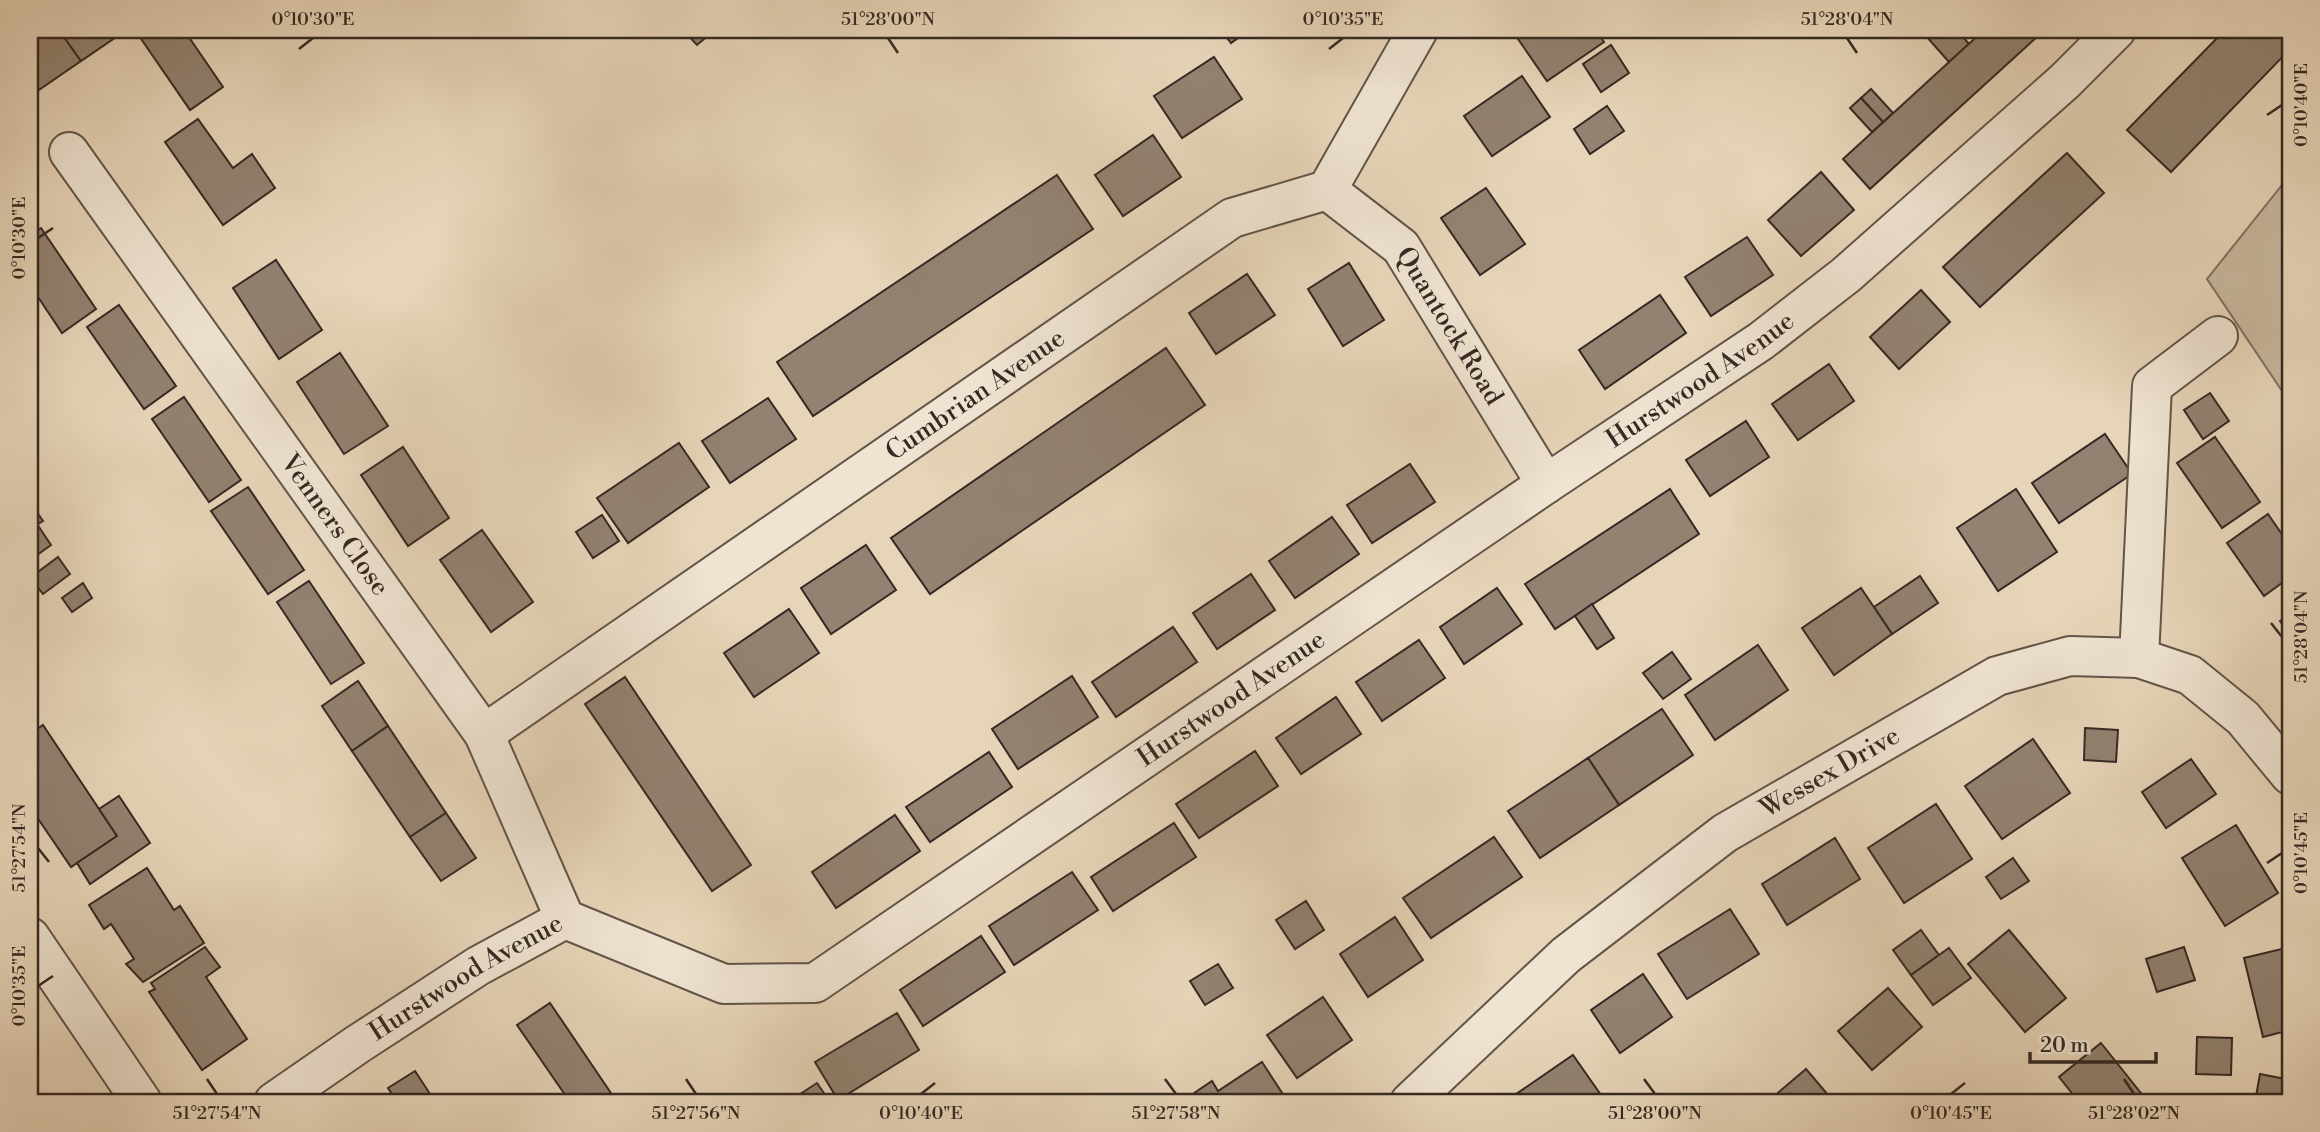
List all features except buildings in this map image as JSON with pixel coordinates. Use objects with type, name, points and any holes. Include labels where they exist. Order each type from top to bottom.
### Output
[{"type":"street","points":[[1327,190],[1418,30]]},
{"type":"street","name":"Hurstwood Avenue","points":[[274,1102],[478,966],[565,919],[724,984],[815,983],[1546,484],[1761,341],[1846,275],[2065,80],[2116,30]]},
{"type":"street","name":"Venners Close","points":[[69,152],[484,734],[565,919]]},
{"type":"street","name":"Quantock Road","points":[[1327,190],[1401,247],[1546,484]]},
{"type":"street","name":"Cumbrian Avenue","points":[[484,734],[1233,218],[1327,190]]},
{"type":"street","points":[[2139,658],[2152,386],[2217,336]]},
{"type":"street","name":"Wessex Drive","points":[[1410,1102],[1566,955],[1725,833],[1997,676],[2070,656],[2139,658],[2190,675],[2243,718],[2290,775]]},
{"type":"street","points":[[30,937],[142,1102]]},
{"type":"shaded area","points":[[2290,175],[2290,403],[2207,279]]}]
